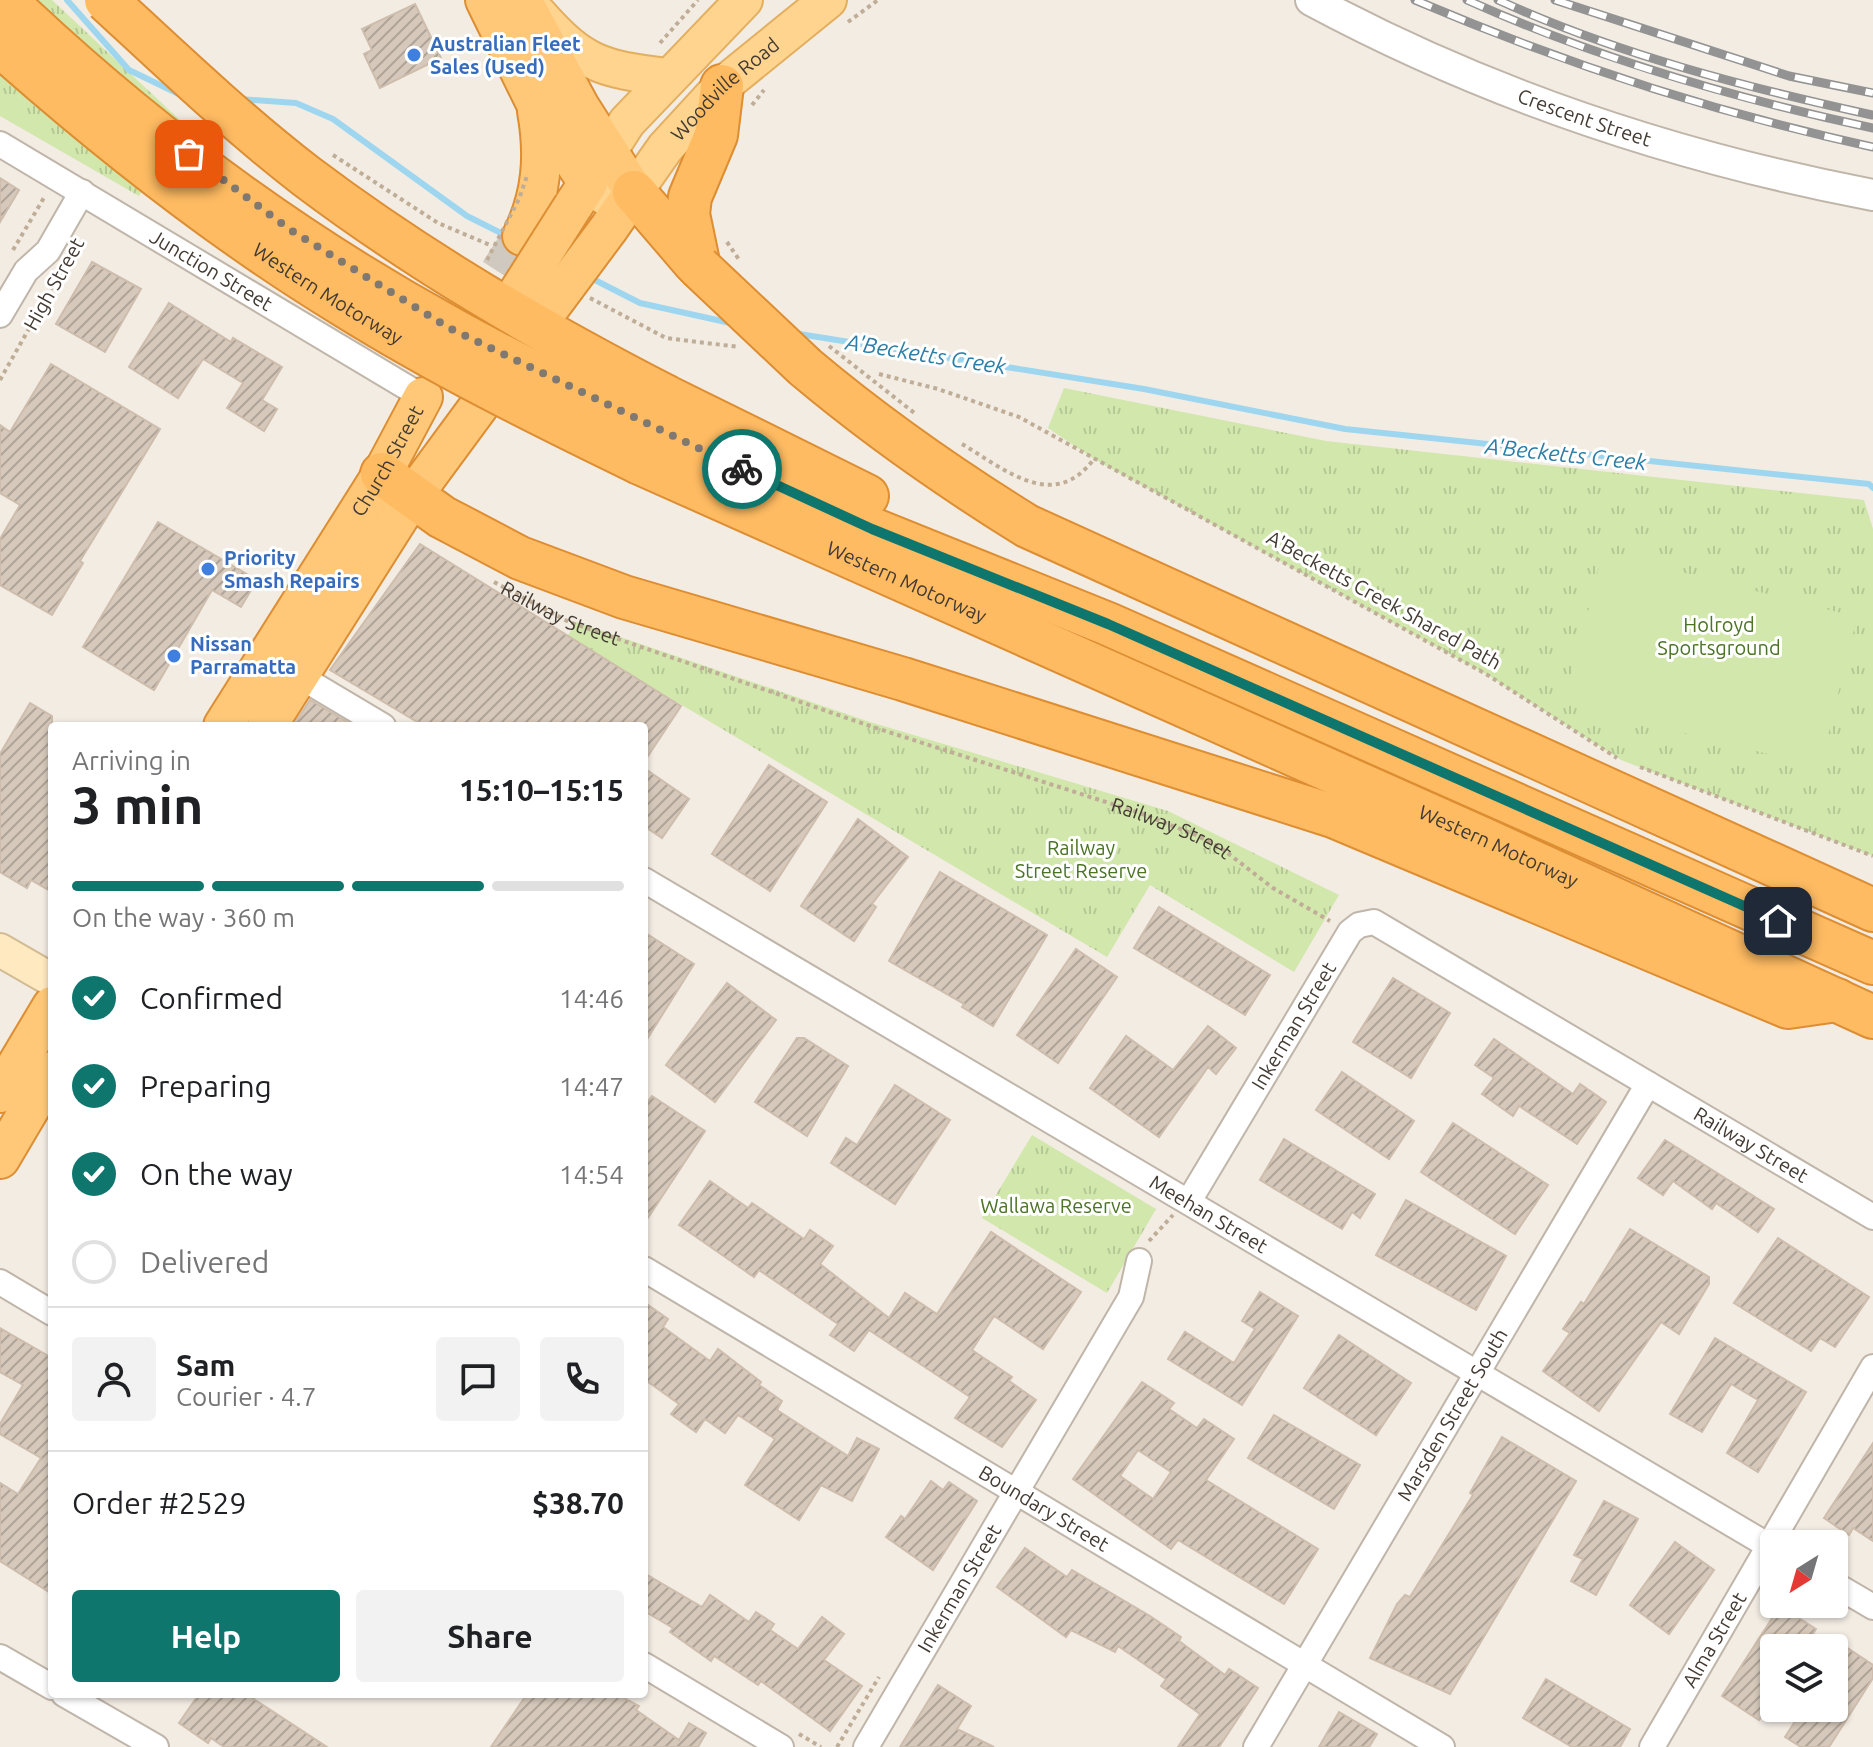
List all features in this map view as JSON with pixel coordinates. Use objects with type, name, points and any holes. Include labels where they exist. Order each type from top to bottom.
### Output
[{"type":"highway","name":"Western Motorway","points":[[5,0],[120,103],[289,229],[449,328],[654,430],[1855,1009]]},
{"type":"highway","name":"Western Motorway","points":[[106,0],[245,126],[366,220],[501,308],[654,430]]},
{"type":"highway","points":[[485,0],[580,194],[535,298],[624,207]]},
{"type":"highway","points":[[524,0],[608,151],[624,207],[699,267],[805,367],[874,425],[1027,526],[1873,910]]},
{"type":"highway","name":"Western Motorway","points":[[0,45],[151,172],[271,259],[420,351],[654,430],[872,529],[1108,624],[1873,963]]},
{"type":"highway","points":[[699,267],[688,214],[690,197],[736,97]]},
{"type":"highway","points":[[506,241],[536,208],[533,180],[543,146],[536,104]]},
{"type":"highway","name":"Church Street","points":[[270,722],[299,676],[397,485],[423,397]]},
{"type":"highway","name":"Church Street","points":[[226,722],[397,485],[479,406]]},
{"type":"highway","points":[[397,485],[482,541],[624,597],[903,679],[1333,816],[1788,1007],[1855,1009]]},
{"type":"highway","points":[[0,1093],[48,1013]]},
{"type":"highway","points":[[0,1159],[48,1078]]},
{"type":"main road","points":[[524,0],[569,49],[582,57],[607,67],[663,62]]},
{"type":"main road","points":[[580,194],[663,62],[744,0]]},
{"type":"main road","name":"Woodville Road","points":[[624,207],[665,148],[736,97],[832,15]]},
{"type":"main road","points":[[580,194],[601,195],[624,207]]},
{"type":"main road","points":[[0,950],[48,978]]},
{"type":"street","name":"Crescent Street","points":[[1311,0],[1462,72],[1607,126],[1764,172],[1873,195]]},
{"type":"street","name":"Junction Street","points":[[0,144],[423,397]]},
{"type":"street","name":"High Street","points":[[0,315],[26,271],[48,251],[82,192]]},
{"type":"street","points":[[299,676],[376,722]]},
{"type":"street","name":"Meehan Street","points":[[648,882],[1760,1540]]},
{"type":"street","name":"Railway Street","points":[[1350,932],[1366,923],[1382,926],[1873,1217]]},
{"type":"street","name":"Inkerman Street","points":[[1189,1201],[1350,932]]},
{"type":"street","name":"Marsden Street South","points":[[1256,1747],[1480,1373],[1648,1084]]},
{"type":"street","name":"Inkerman Street","points":[[866,1747],[1131,1297],[1139,1261]]},
{"type":"street","name":"Boundary Street","points":[[648,1271],[1442,1747]]},
{"type":"street","points":[[0,1282],[48,1311]]},
{"type":"street","name":"Alma Street","points":[[1781,1530],[1873,1367]]},
{"type":"street","name":"Alma Street","points":[[1652,1747],[1760,1565]]},
{"type":"street","points":[[1848,1592],[1873,1607]]},
{"type":"street","points":[[0,1657],[48,1685]]},
{"type":"street","points":[[648,1667],[781,1747]]},
{"type":"street","points":[[71,1698],[156,1747]]},
{"type":"path","points":[[663,62],[698,0]]},
{"type":"path","points":[[832,15],[878,0]]},
{"type":"path","points":[[736,97],[772,81]]},
{"type":"path","points":[[323,150],[438,223],[506,241]]},
{"type":"path","points":[[485,263],[519,199],[533,180]]},
{"type":"path","points":[[8,260],[47,194]]},
{"type":"path","points":[[721,231],[743,264]]},
{"type":"path","name":"High Street","points":[[0,380],[69,257]]},
{"type":"path","points":[[588,297],[666,338],[743,348]]},
{"type":"path","name":"A'Becketts Creek Shared Path","points":[[879,374],[938,389],[1019,417],[1486,674],[1621,760]]},
{"type":"path","points":[[966,446],[1040,487],[1057,488],[1081,476],[1094,459]]},
{"type":"path","name":"Railway Street","points":[[490,580],[569,622],[870,726],[1137,812],[1196,835],[1221,848],[1273,888],[1350,932]]},
{"type":"path","points":[[1636,766],[1873,856]]},
{"type":"path","points":[[1139,1261],[1154,1232],[1189,1201]]},
{"type":"green space","points":[[0,0],[52,0],[182,122],[139,196],[0,116]]},
{"type":"green space","name":"Holroyd Sportsground","points":[[1064,388],[1326,441],[1864,500],[1873,529],[1873,856],[1621,760],[1486,674],[1094,459],[1048,428]]},
{"type":"green space","points":[[1603,552],[1857,617],[1820,767],[1565,703]]},
{"type":"green space","name":"Railway Street Reserve","points":[[576,622],[870,722],[1168,811],[1339,895],[1294,972],[1150,885],[1107,957],[567,637]]},
{"type":"green space","name":"Wallawa Reserve","points":[[1032,1135],[1156,1209],[1107,1293],[982,1218]]},
{"type":"building","points":[[415,4],[441,58],[380,88],[364,54],[372,50],[362,29]]},
{"type":"building","points":[[0,178],[19,190],[0,222]]},
{"type":"building","points":[[92,262],[141,289],[105,352],[56,324]]},
{"type":"building","points":[[169,303],[231,342],[233,338],[282,367],[262,400],[277,409],[264,431],[227,408],[243,383],[203,359],[178,398],[129,367]]},
{"type":"building","points":[[51,364],[160,429],[80,561],[83,563],[52,615],[0,585],[0,539],[20,505],[0,493],[0,425],[10,432]]},
{"type":"building","points":[[158,522],[257,580],[241,607],[212,590],[154,690],[83,647]]},
{"type":"building","points":[[420,544],[681,706],[648,756],[648,722],[417,722],[330,670]]},
{"type":"building","points":[[310,700],[347,722],[296,722]]},
{"type":"building","points":[[30,703],[52,716],[52,722],[48,722],[48,890],[31,880],[27,888],[0,872],[0,754]]},
{"type":"building","points":[[769,765],[827,802],[770,891],[712,854]]},
{"type":"building","points":[[648,771],[689,799],[662,838],[648,829]]},
{"type":"building","points":[[858,819],[908,857],[872,904],[876,907],[854,941],[801,906]]},
{"type":"building","points":[[940,872],[1047,935],[993,1026],[962,1007],[964,1004],[889,961]]},
{"type":"building","points":[[1159,907],[1270,975],[1245,1015],[1134,948]]},
{"type":"building","points":[[648,935],[694,964],[648,1038]]},
{"type":"building","points":[[1076,949],[1117,977],[1058,1063],[1017,1035]]},
{"type":"building","points":[[1393,978],[1450,1013],[1411,1078],[1353,1042]]},
{"type":"building","points":[[727,983],[776,1020],[715,1102],[666,1065]]},
{"type":"building","points":[[1208,1026],[1236,1048],[1216,1074],[1208,1067],[1159,1137],[1090,1088],[1126,1036],[1173,1070]]},
{"type":"building","points":[[797,1038],[804,1038],[848,1066],[807,1136],[755,1102]]},
{"type":"building","points":[[1494,1039],[1573,1094],[1580,1084],[1606,1102],[1577,1144],[1519,1106],[1513,1116],[1482,1094],[1494,1078],[1475,1065]]},
{"type":"building","points":[[1342,1072],[1414,1121],[1389,1159],[1316,1110]]},
{"type":"building","points":[[895,1085],[950,1120],[895,1204],[831,1163],[846,1138],[857,1145]]},
{"type":"building","points":[[652,1096],[705,1131],[648,1218],[648,1102]]},
{"type":"building","points":[[1453,1123],[1548,1185],[1515,1234],[1421,1172]]},
{"type":"building","points":[[1284,1139],[1375,1194],[1360,1218],[1352,1212],[1342,1229],[1260,1180]]},
{"type":"building","points":[[1665,1140],[1774,1209],[1758,1232],[1716,1203],[1712,1209],[1673,1181],[1663,1195],[1638,1178]]},
{"type":"building","points":[[710,1181],[748,1208],[752,1203],[804,1239],[810,1230],[833,1246],[820,1264],[889,1318],[905,1293],[937,1314],[991,1232],[1081,1292],[1043,1349],[994,1316],[972,1350],[1012,1377],[1009,1381],[1036,1400],[1002,1447],[955,1418],[970,1397],[869,1330],[854,1351],[830,1335],[838,1324],[759,1270],[754,1277],[679,1225]]},
{"type":"building","points":[[1406,1200],[1506,1256],[1476,1310],[1376,1255]]},
{"type":"building","points":[[1630,1229],[1709,1277],[1709,1284],[1679,1334],[1661,1322],[1599,1411],[1543,1371],[1570,1333],[1563,1329],[1581,1302],[1584,1304]]},
{"type":"building","points":[[1778,1238],[1869,1297],[1835,1347],[1820,1338],[1811,1351],[1734,1303]]},
{"type":"building","points":[[1260,1292],[1298,1316],[1242,1405],[1168,1359],[1185,1332],[1234,1363],[1255,1329],[1242,1321]]},
{"type":"building","points":[[648,1305],[668,1319],[663,1327],[710,1361],[718,1349],[782,1401],[777,1410],[848,1456],[857,1438],[879,1449],[852,1501],[821,1485],[799,1520],[745,1485],[775,1439],[738,1415],[725,1433],[705,1419],[696,1432],[671,1414],[679,1404],[648,1382]]},
{"type":"building","points":[[0,1328],[48,1356],[48,1591],[0,1561],[0,1483],[18,1494],[41,1458],[0,1434],[0,1424],[23,1385],[0,1372]]},
{"type":"building","points":[[1339,1335],[1411,1383],[1376,1435],[1304,1388]]},
{"type":"building","points":[[1715,1338],[1806,1392],[1758,1472],[1727,1453],[1758,1400],[1731,1384],[1702,1432],[1670,1414]]},
{"type":"building","points":[[1142,1382],[1174,1403],[1169,1409],[1197,1428],[1204,1419],[1234,1439],[1206,1480],[1318,1549],[1284,1604],[1178,1540],[1171,1549],[1073,1479]],"holes":[[[1138,1450],[1171,1472],[1153,1499],[1120,1476]]]},
{"type":"building","points":[[1274,1415],[1360,1465],[1334,1509],[1248,1458]]},
{"type":"building","points":[[1502,1437],[1576,1481],[1450,1694],[1370,1658],[1397,1604],[1405,1595],[1410,1597],[1473,1495],[1470,1493]]},
{"type":"building","points":[[1873,1443],[1873,1541],[1853,1528],[1849,1535],[1848,1530],[1842,1530],[1824,1518]]},
{"type":"building","points":[[931,1481],[943,1490],[949,1482],[977,1501],[933,1570],[886,1537],[901,1516],[905,1519]]},
{"type":"building","points":[[1604,1501],[1638,1519],[1596,1595],[1571,1581],[1583,1559],[1574,1555]]},
{"type":"building","points":[[1675,1542],[1714,1570],[1669,1634],[1630,1605]]},
{"type":"building","points":[[1025,1548],[1067,1577],[1072,1570],[1150,1616],[1181,1637],[1179,1641],[1225,1675],[1229,1669],[1258,1688],[1219,1747],[1178,1747],[1200,1714],[1161,1686],[1166,1679],[1118,1646],[1115,1652],[1071,1630],[1066,1637],[997,1587]]},
{"type":"building","points":[[648,1575],[702,1607],[710,1595],[749,1622],[756,1612],[774,1624],[770,1630],[798,1649],[822,1617],[844,1634],[824,1660],[862,1686],[830,1731],[761,1681],[758,1685],[714,1656],[711,1661],[670,1632],[673,1628],[648,1613]]},
{"type":"building","points":[[1772,1618],[1799,1618],[1816,1629],[1813,1634],[1762,1634]]},
{"type":"building","points":[[1760,1637],[1759,1720],[1722,1696]]},
{"type":"building","points":[[1848,1648],[1873,1665],[1873,1678],[1848,1717]]},
{"type":"building","points":[[1546,1679],[1630,1729],[1620,1747],[1572,1747],[1523,1718]]},
{"type":"building","points":[[938,1685],[971,1706],[957,1729],[994,1747],[900,1747]]},
{"type":"building","points":[[196,1698],[252,1698],[327,1747],[224,1747],[211,1738],[208,1743],[179,1723]]},
{"type":"building","points":[[524,1698],[624,1698],[639,1706],[636,1710],[679,1740],[689,1723],[706,1733],[698,1747],[491,1747]]},
{"type":"building","points":[[1339,1712],[1377,1734],[1369,1747],[1319,1747]]},
{"type":"building","points":[[1795,1722],[1845,1722],[1829,1747],[1801,1747],[1785,1737]]},
{"type":"waterway","name":"A'Becketts Creek","points":[[67,0],[129,70],[185,97]]},
{"type":"waterway","name":"A'Becketts Creek","points":[[240,99],[296,103],[333,119],[467,216],[509,237]]},
{"type":"waterway","name":"A'Becketts Creek","points":[[587,276],[640,303],[735,324]]},
{"type":"waterway","name":"A'Becketts Creek","points":[[793,333],[1144,389],[1345,429],[1869,484],[1873,488]]},
{"type":"tunnel","points":[[468,320],[522,236]]},
{"type":"railway","points":[[1415,0],[1527,45],[1640,84],[1756,119],[1873,147]]},
{"type":"railway","points":[[1467,0],[1616,59],[1769,104],[1873,128]]},
{"type":"railway","points":[[1498,0],[1635,53],[1776,93],[1872,115]]},
{"type":"railway","points":[[1555,0],[1789,76],[1873,93]]},
{"type":"way so far","points":[[189,154],[289,229],[369,282],[449,328],[583,396],[742,469]]},
{"type":"place","name":"Australian Fleet Sales (Used)","points":[[414,55]]},
{"type":"place","name":"Priority Smash Repairs","points":[[208,569]]},
{"type":"place","name":"Nissan Parramatta","points":[[174,656]]},
{"type":"route","points":[[742,469],[872,529],[1108,624],[1778,921]]}]
